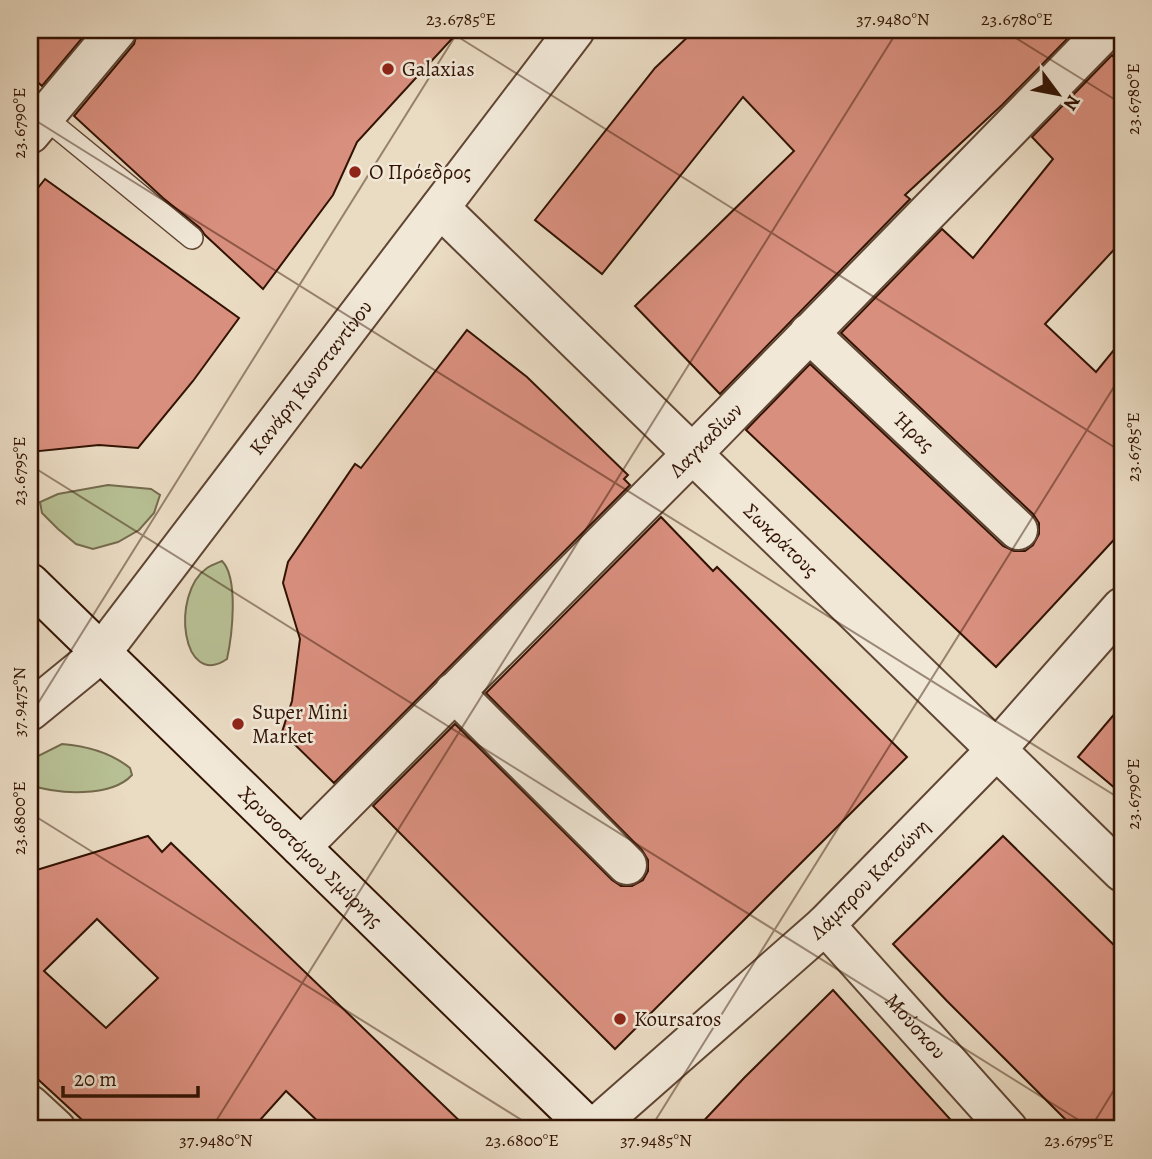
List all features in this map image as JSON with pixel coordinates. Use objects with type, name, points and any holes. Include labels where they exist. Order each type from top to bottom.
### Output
[{"type":"street","points":[[37,125],[117,30]]},
{"type":"street","name":"Κανάρη Κωνσταντίνου","points":[[30,711],[101,653],[575,30]]},
{"type":"street","name":"Λαγκαδίων","points":[[301,847],[692,454],[1106,30]]},
{"type":"street","name":"Σωκράτους","points":[[440,208],[1122,873]]},
{"type":"street","name":"Ήρας","points":[[810,333],[1018,530]]},
{"type":"street","name":"Χρυσοστόμου Σμύρνης","points":[[30,583],[592,1129]]},
{"type":"street","name":"Λάμπρου Κατσώνη","points":[[592,1129],[825,925],[996,750],[1122,607]]},
{"type":"street","points":[[454,692],[627,865]]},
{"type":"street","name":"Μούσκου","points":[[825,925],[1007,1129]]},
{"type":"street","points":[[30,1105],[56,1129]]},
{"type":"lane","points":[[37,125],[192,238]]},
{"type":"green space","points":[[108,485],[151,489],[160,495],[154,513],[139,530],[118,542],[93,549],[76,544],[42,513],[40,502],[58,494]]},
{"type":"green space","points":[[222,561],[231,580],[231,636],[227,659],[212,665],[200,662],[191,651],[186,635],[185,616],[195,581],[207,568]]},
{"type":"green space","points":[[62,744],[106,754],[130,768],[132,775],[111,788],[98,791],[69,792],[30,785],[30,760]]},
{"type":"building","points":[[30,30],[89,30],[42,86],[30,75]]},
{"type":"building","points":[[138,30],[460,30],[357,142],[333,195],[263,289],[200,228],[163,198],[74,116],[134,44]]},
{"type":"building","points":[[695,30],[1076,30],[1002,105],[905,195],[910,199],[720,394],[635,306],[794,151],[743,97],[602,274],[535,220],[655,68]]},
{"type":"building","points":[[1112,55],[1122,66],[1122,241],[1045,324],[1096,372],[1122,340],[1122,531],[996,667],[746,430],[810,364],[1003,546],[1014,551],[1025,551],[1033,545],[1039,534],[1039,523],[1033,514],[841,333],[942,229],[973,258],[1053,159],[1032,137]]},
{"type":"building","points":[[45,179],[239,318],[193,381],[138,448],[99,445],[30,452],[30,198]]},
{"type":"building","points":[[467,330],[527,377],[628,475],[624,479],[630,485],[334,783],[282,732],[292,701],[300,639],[283,583],[288,562],[355,464],[361,468]]},
{"type":"building","points":[[661,517],[713,571],[717,567],[907,757],[615,1049],[373,806],[455,724],[612,880],[621,886],[632,886],[643,880],[648,871],[648,860],[642,850],[486,693]]},
{"type":"building","points":[[1122,705],[1122,794],[1078,757]]},
{"type":"building","points":[[148,836],[162,852],[171,843],[468,1129],[326,1129],[286,1091],[252,1129],[92,1129],[30,1072],[30,872]],"holes":[[[97,919],[158,978],[106,1028],[44,971]]]},
{"type":"building","points":[[1003,836],[1122,953],[1122,1129],[1075,1129],[893,944]]},
{"type":"building","points":[[833,990],[959,1129],[696,1129],[744,1078]]},
{"type":"place","name":"Galaxias","points":[[388,69]]},
{"type":"place","name":"Ο Πρόεδρος","points":[[355,172]]},
{"type":"place","name":"Super Mini Market","points":[[238,724]]},
{"type":"place","name":"Koursaros","points":[[620,1019]]}]
